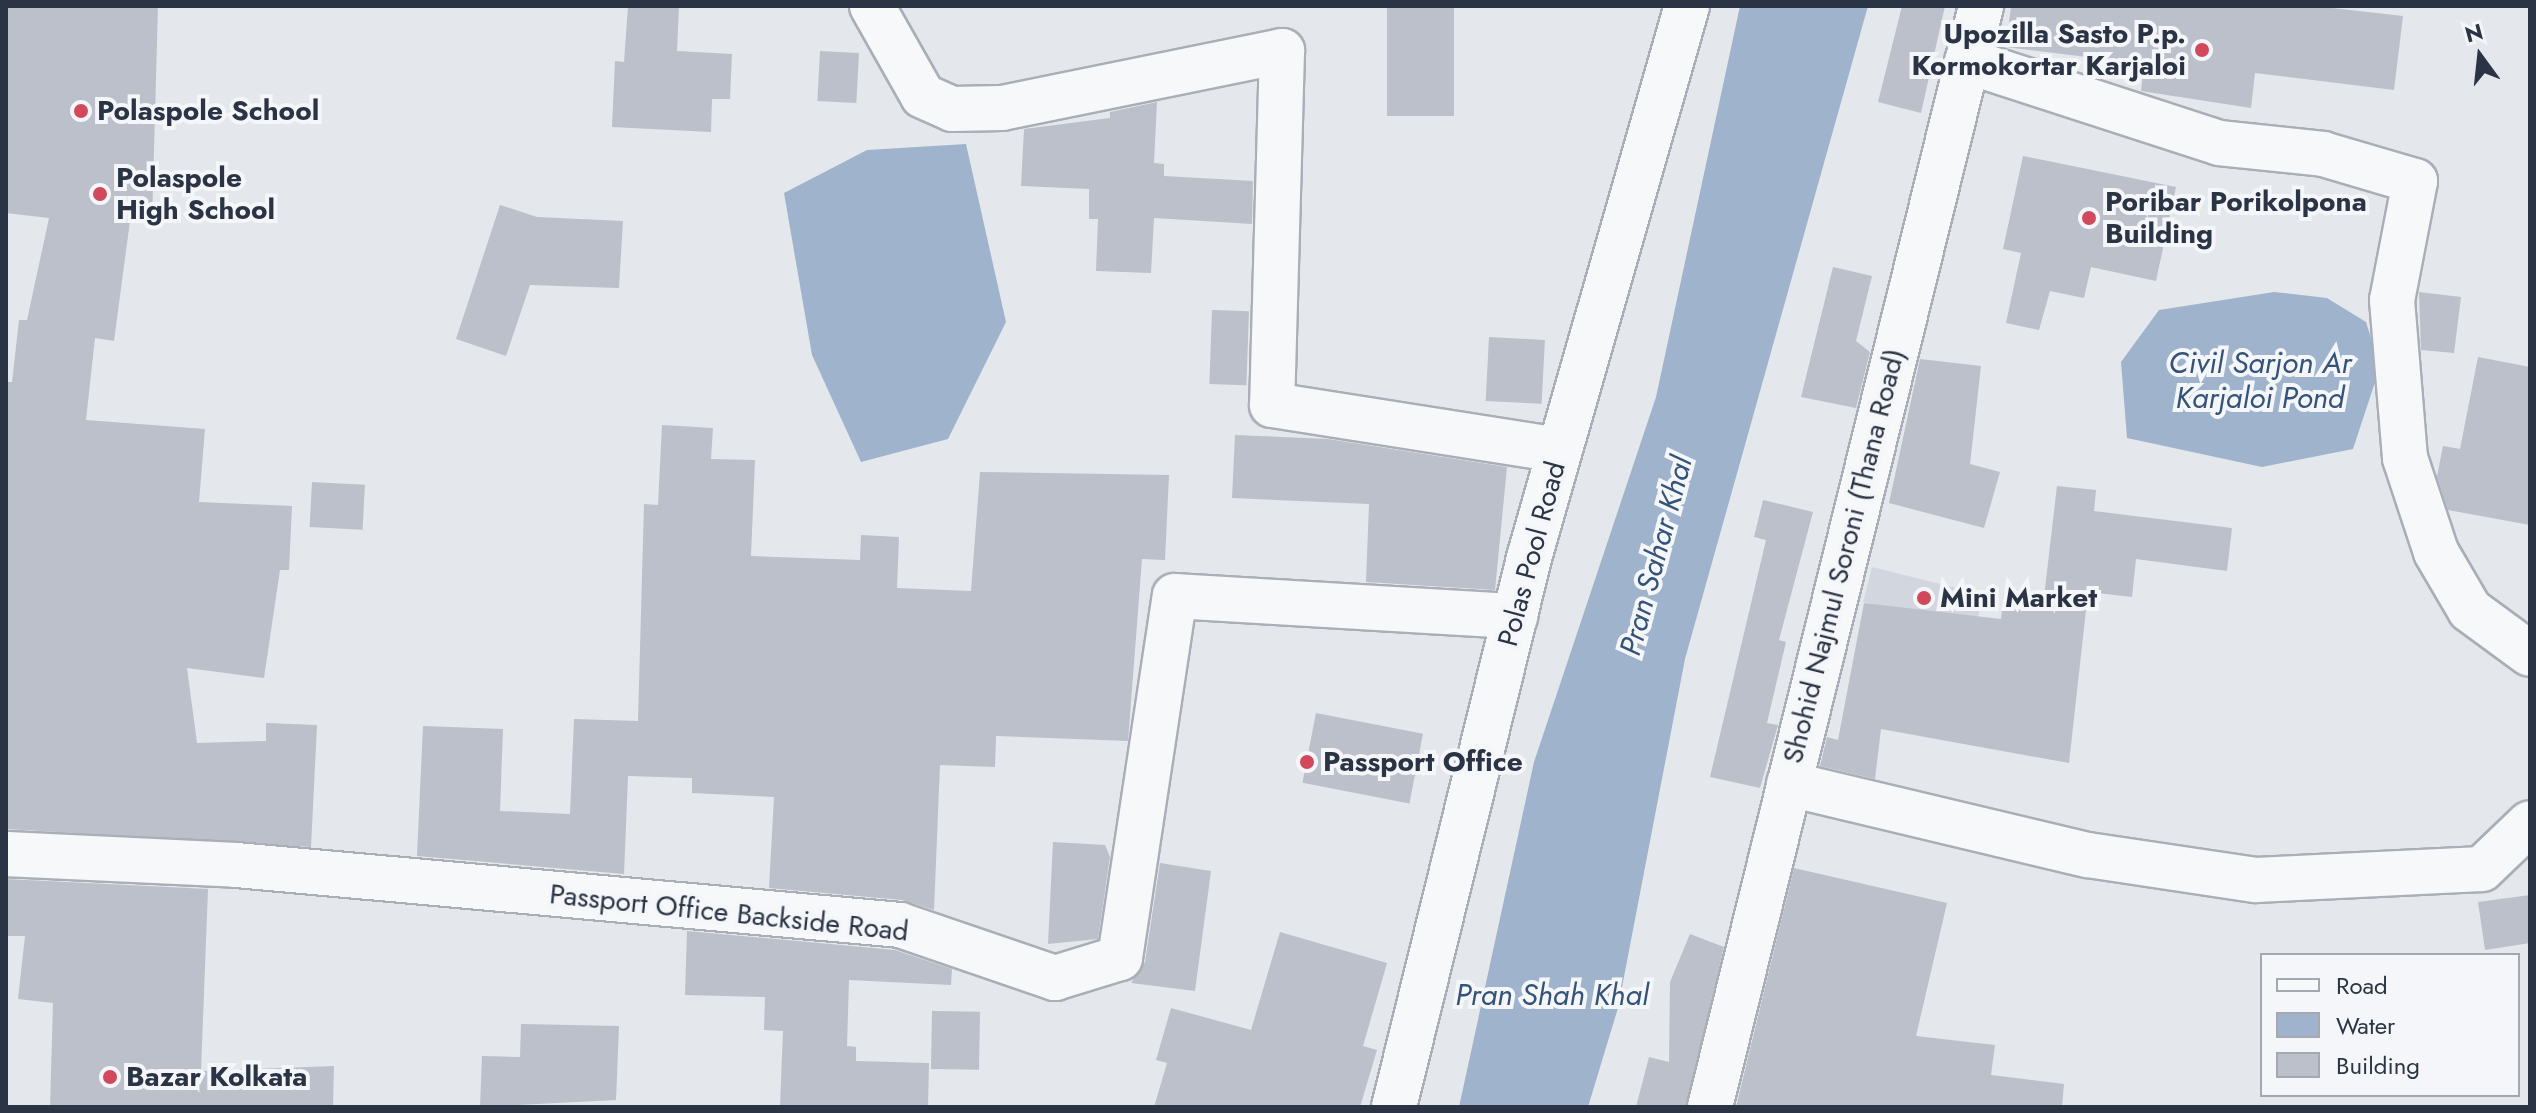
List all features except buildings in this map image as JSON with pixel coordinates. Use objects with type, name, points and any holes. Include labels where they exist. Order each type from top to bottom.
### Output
[{"type":"street","points":[[872,6],[923,96],[952,109],[1002,108],[1282,51],[1272,405],[1560,450]]},
{"type":"street","name":"Polas Pool Road","points":[[1394,1107],[1515,616],[1687,6]]},
{"type":"street","name":"Shohid Najmul Soroni (Thana Road)","points":[[1710,1107],[1981,6]]},
{"type":"street","points":[[1967,61],[2219,143],[2323,154],[2415,181],[2392,300],[2405,458],[2436,552],[2470,610],[2530,654]]},
{"type":"street","name":"Passport Office Backside Road","points":[[6,854],[236,865],[900,925],[1055,978],[1120,958],[1175,596],[1515,616]]},
{"type":"street","points":[[1789,784],[2088,855],[2256,880],[2482,869],[2530,823]]},
{"type":"shaded area","name":"Mini Market","points":[[1872,567],[1984,595],[1975,630],[1863,602]]},
{"type":"water","name":"Pran Shah Khal","points":[[1740,6],[1868,6],[1685,659],[1618,1008],[1588,1107],[1459,1107],[1534,762],[1656,397]]},
{"type":"water","points":[[966,144],[1006,322],[948,439],[861,462],[812,355],[784,193],[867,150]]},
{"type":"water","name":"Civil Sarjon Ar Karjaloi Pond","points":[[2274,292],[2327,298],[2366,322],[2380,367],[2353,449],[2262,467],[2127,438],[2121,362],[2159,310]]},
{"type":"place","name":"Upozilla Sasto P.p. Kormokortar Karjaloi","points":[[2202,50]]},
{"type":"place","name":"Polaspole School","points":[[81,111]]},
{"type":"place","name":"Polaspole High School","points":[[100,194]]},
{"type":"place","name":"Poribar Porikolpona Building","points":[[2089,218]]},
{"type":"place","name":"Mini Market","points":[[1924,598]]},
{"type":"place","name":"Passport Office","points":[[1307,762]]},
{"type":"place","name":"Bazar Kolkata","points":[[110,1077]]},
{"type":"water label","name":"Pran Sahar Khal","points":[[1656,556]]}]
